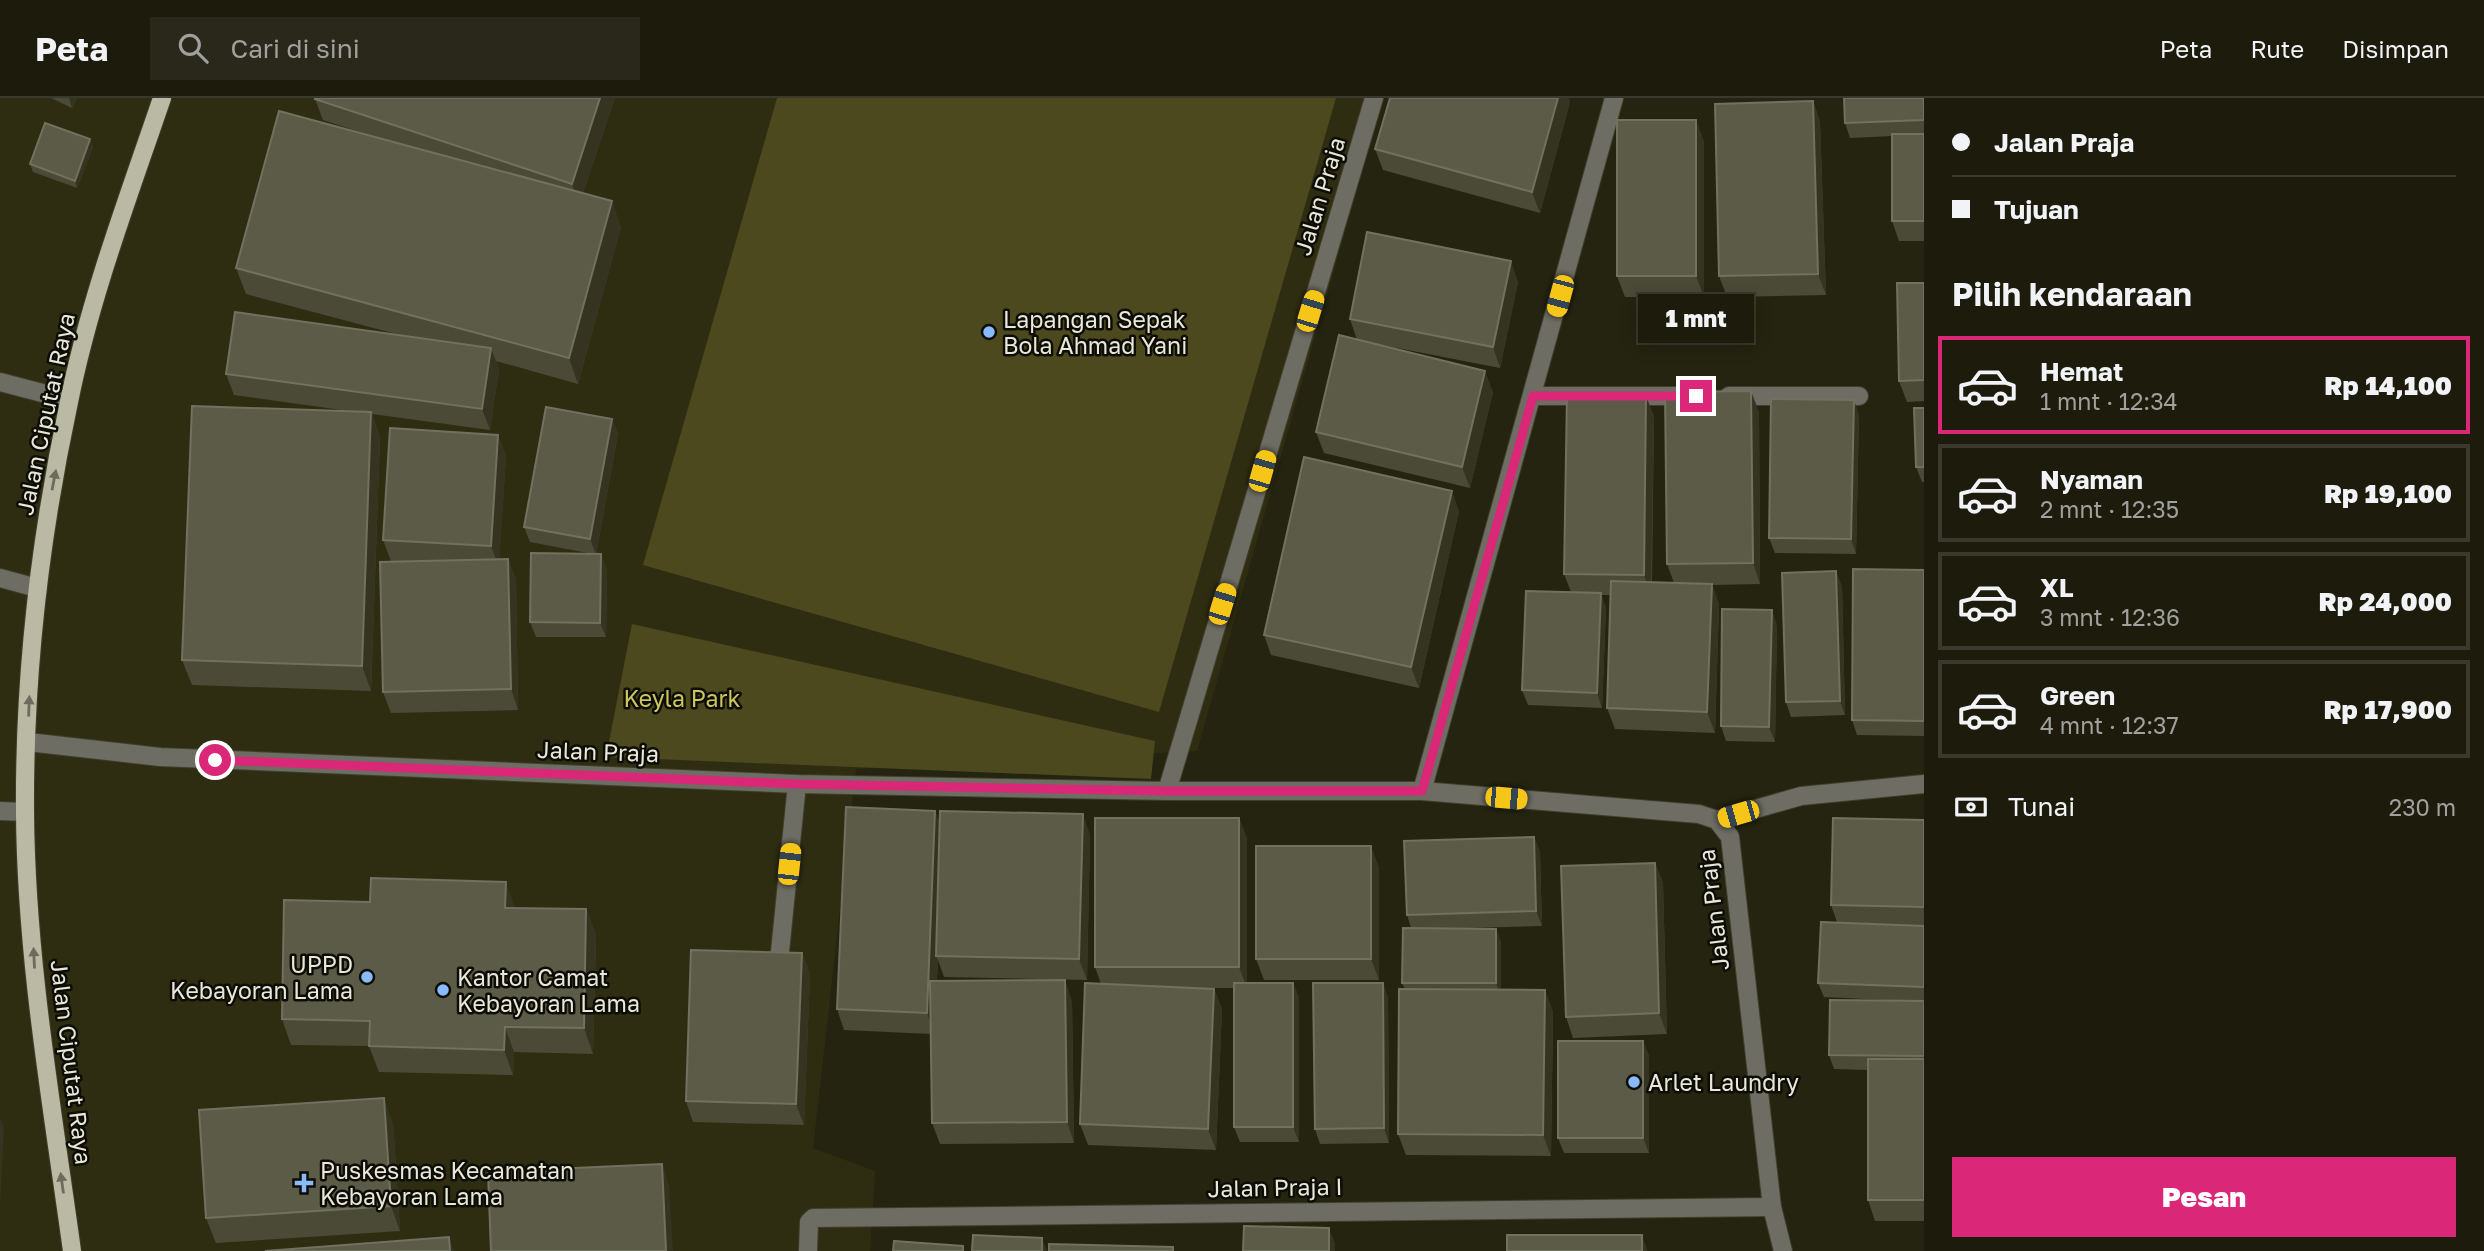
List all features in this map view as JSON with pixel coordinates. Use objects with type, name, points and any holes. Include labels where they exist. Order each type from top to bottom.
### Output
[{"type":"main road","name":"Jalan Ciputat Raya","points":[[72,1251],[36,987],[25,812],[37,588],[69,400],[99,286],[162,98]]},
{"type":"street","name":"Jalan Praja","points":[[1167,791],[1374,98]]},
{"type":"street","points":[[1422,791],[1614,98]]},
{"type":"street","points":[[0,382],[69,400]]},
{"type":"street","points":[[1533,396],[1859,396]]},
{"type":"street","points":[[0,578],[37,588]]},
{"type":"street","name":"Jalan Praja","points":[[28,742],[160,757],[797,784],[1167,791],[1422,791],[1699,814],[1717,820],[1730,837],[1772,1207],[1783,1251]]},
{"type":"street","points":[[778,971],[797,784]]},
{"type":"street","points":[[1717,820],[1801,796],[1924,784]]},
{"type":"street","points":[[0,811],[25,812]]},
{"type":"street","name":"Jalan Praja I","points":[[808,1251],[809,1222],[813,1218],[1772,1207]]},
{"type":"shaded area","points":[[0,98],[1383,98],[1197,751],[856,769],[813,1148],[875,1171],[870,1251],[0,1251]]},
{"type":"green space","name":"Lapangan Sepak Bola Ahmad Yani","points":[[777,98],[1336,98],[1159,712],[643,565]]},
{"type":"green space","name":"Keyla Park","points":[[632,624],[1155,741],[1151,779],[606,757]]},
{"type":"building","points":[[315,98],[600,98],[572,184]]},
{"type":"building","points":[[1390,98],[1558,98],[1532,192],[1375,149]]},
{"type":"building","points":[[1844,98],[1924,98],[1924,120],[1845,123]]},
{"type":"building","points":[[1813,101],[1818,274],[1719,276],[1715,104]]},
{"type":"building","points":[[279,111],[612,201],[569,358],[236,268]]},
{"type":"building","points":[[1617,120],[1696,120],[1696,276],[1617,276]]},
{"type":"building","points":[[45,123],[90,139],[75,181],[30,164]]},
{"type":"building","points":[[1892,134],[1924,134],[1924,221],[1892,221]]},
{"type":"building","points":[[1367,232],[1511,261],[1493,347],[1350,319]]},
{"type":"building","points":[[1897,283],[1924,283],[1924,380],[1899,381]]},
{"type":"building","points":[[235,312],[491,348],[482,409],[226,374]]},
{"type":"building","points":[[1339,335],[1485,371],[1462,467],[1316,432]]},
{"type":"building","points":[[1751,391],[1753,563],[1667,564],[1665,392]]},
{"type":"building","points":[[1567,395],[1646,396],[1644,575],[1564,574]]},
{"type":"building","points":[[1771,399],[1854,400],[1851,539],[1769,538]]},
{"type":"building","points":[[192,406],[371,412],[362,666],[182,660]]},
{"type":"building","points":[[546,407],[612,419],[590,539],[524,527]]},
{"type":"building","points":[[1914,408],[1924,408],[1924,467],[1916,467]]},
{"type":"building","points":[[390,428],[498,435],[491,546],[383,540]]},
{"type":"building","points":[[1304,457],[1452,491],[1411,667],[1264,635]]},
{"type":"building","points":[[531,553],[601,554],[600,623],[530,622]]},
{"type":"building","points":[[508,559],[511,689],[383,692],[380,562]]},
{"type":"building","points":[[1853,569],[1924,570],[1924,721],[1852,720]]},
{"type":"building","points":[[1836,571],[1840,701],[1786,702],[1782,573]]},
{"type":"building","points":[[1611,581],[1712,584],[1707,712],[1607,708]]},
{"type":"building","points":[[1526,591],[1601,593],[1597,693],[1522,690]]},
{"type":"building","points":[[1722,609],[1772,610],[1769,727],[1721,726]]},
{"type":"building","points":[[846,807],[935,811],[927,1013],[837,1009]]},
{"type":"building","points":[[940,811],[1083,814],[1079,959],[936,956]]},
{"type":"building","points":[[1095,818],[1239,818],[1239,967],[1095,967]]},
{"type":"building","points":[[1833,818],[1924,820],[1924,907],[1831,905]]},
{"type":"building","points":[[1534,837],[1536,911],[1407,915],[1404,841]]},
{"type":"building","points":[[1256,846],[1371,846],[1371,959],[1256,959]]},
{"type":"building","points":[[1655,863],[1659,1013],[1566,1017],[1561,866]]},
{"type":"building","name":"Kantor Camat Kebayoran Lama","points":[[371,878],[506,882],[505,908],[586,909],[584,1028],[505,1027],[504,1050],[369,1046],[370,1021],[282,1019],[284,900],[370,902]]},
{"type":"building","points":[[1821,922],[1924,926],[1924,987],[1818,983]]},
{"type":"building","points":[[1403,928],[1496,929],[1496,983],[1402,983]]},
{"type":"building","points":[[691,950],[802,953],[796,1104],[686,1101]]},
{"type":"building","points":[[1065,980],[1067,1122],[932,1123],[930,981]]},
{"type":"building","points":[[1085,983],[1214,989],[1208,1129],[1080,1124]]},
{"type":"building","points":[[1234,983],[1293,983],[1293,1127],[1234,1127]]},
{"type":"building","points":[[1313,983],[1383,983],[1384,1128],[1315,1129]]},
{"type":"building","points":[[1399,989],[1545,990],[1543,1135],[1398,1134]]},
{"type":"building","points":[[1830,1000],[1924,1001],[1924,1056],[1829,1055]]},
{"type":"building","points":[[1558,1041],[1643,1041],[1643,1138],[1558,1138]]},
{"type":"building","points":[[1868,1059],[1924,1059],[1924,1200],[1868,1200]]},
{"type":"building","name":"Puskesmas Kecamatan Kebayoran Lama","points":[[384,1098],[391,1206],[206,1218],[199,1110]]},
{"type":"building","points":[[662,1164],[666,1251],[491,1251],[488,1172]]},
{"type":"building","points":[[1244,1226],[1329,1228],[1329,1251],[1243,1251]]},
{"type":"building","points":[[973,1235],[1042,1238],[1042,1251],[972,1251]]},
{"type":"building","points":[[1507,1235],[1642,1235],[1642,1251],[1507,1251]]},
{"type":"building","points":[[449,1237],[450,1251],[265,1251]]},
{"type":"building","points":[[894,1241],[963,1246],[963,1251],[893,1251]]},
{"type":"building","points":[[1049,1244],[1173,1247],[1173,1251],[1049,1251]]},
{"type":"place","name":"Lapangan Sepak Bola Ahmad Yani","points":[[989,332]]},
{"type":"place","name":"UPPD Kebayoran Lama","points":[[367,977]]},
{"type":"place","name":"Kantor Camat Kebayoran Lama","points":[[443,990]]},
{"type":"place","name":"Arlet Laundry","points":[[1634,1082]]},
{"type":"place","name":"Puskesmas Kecamatan Kebayoran Lama","points":[[304,1183]]},
{"type":"route","points":[[215,760],[797,784],[1167,791],[1422,791],[1533,396],[1696,396]]}]
